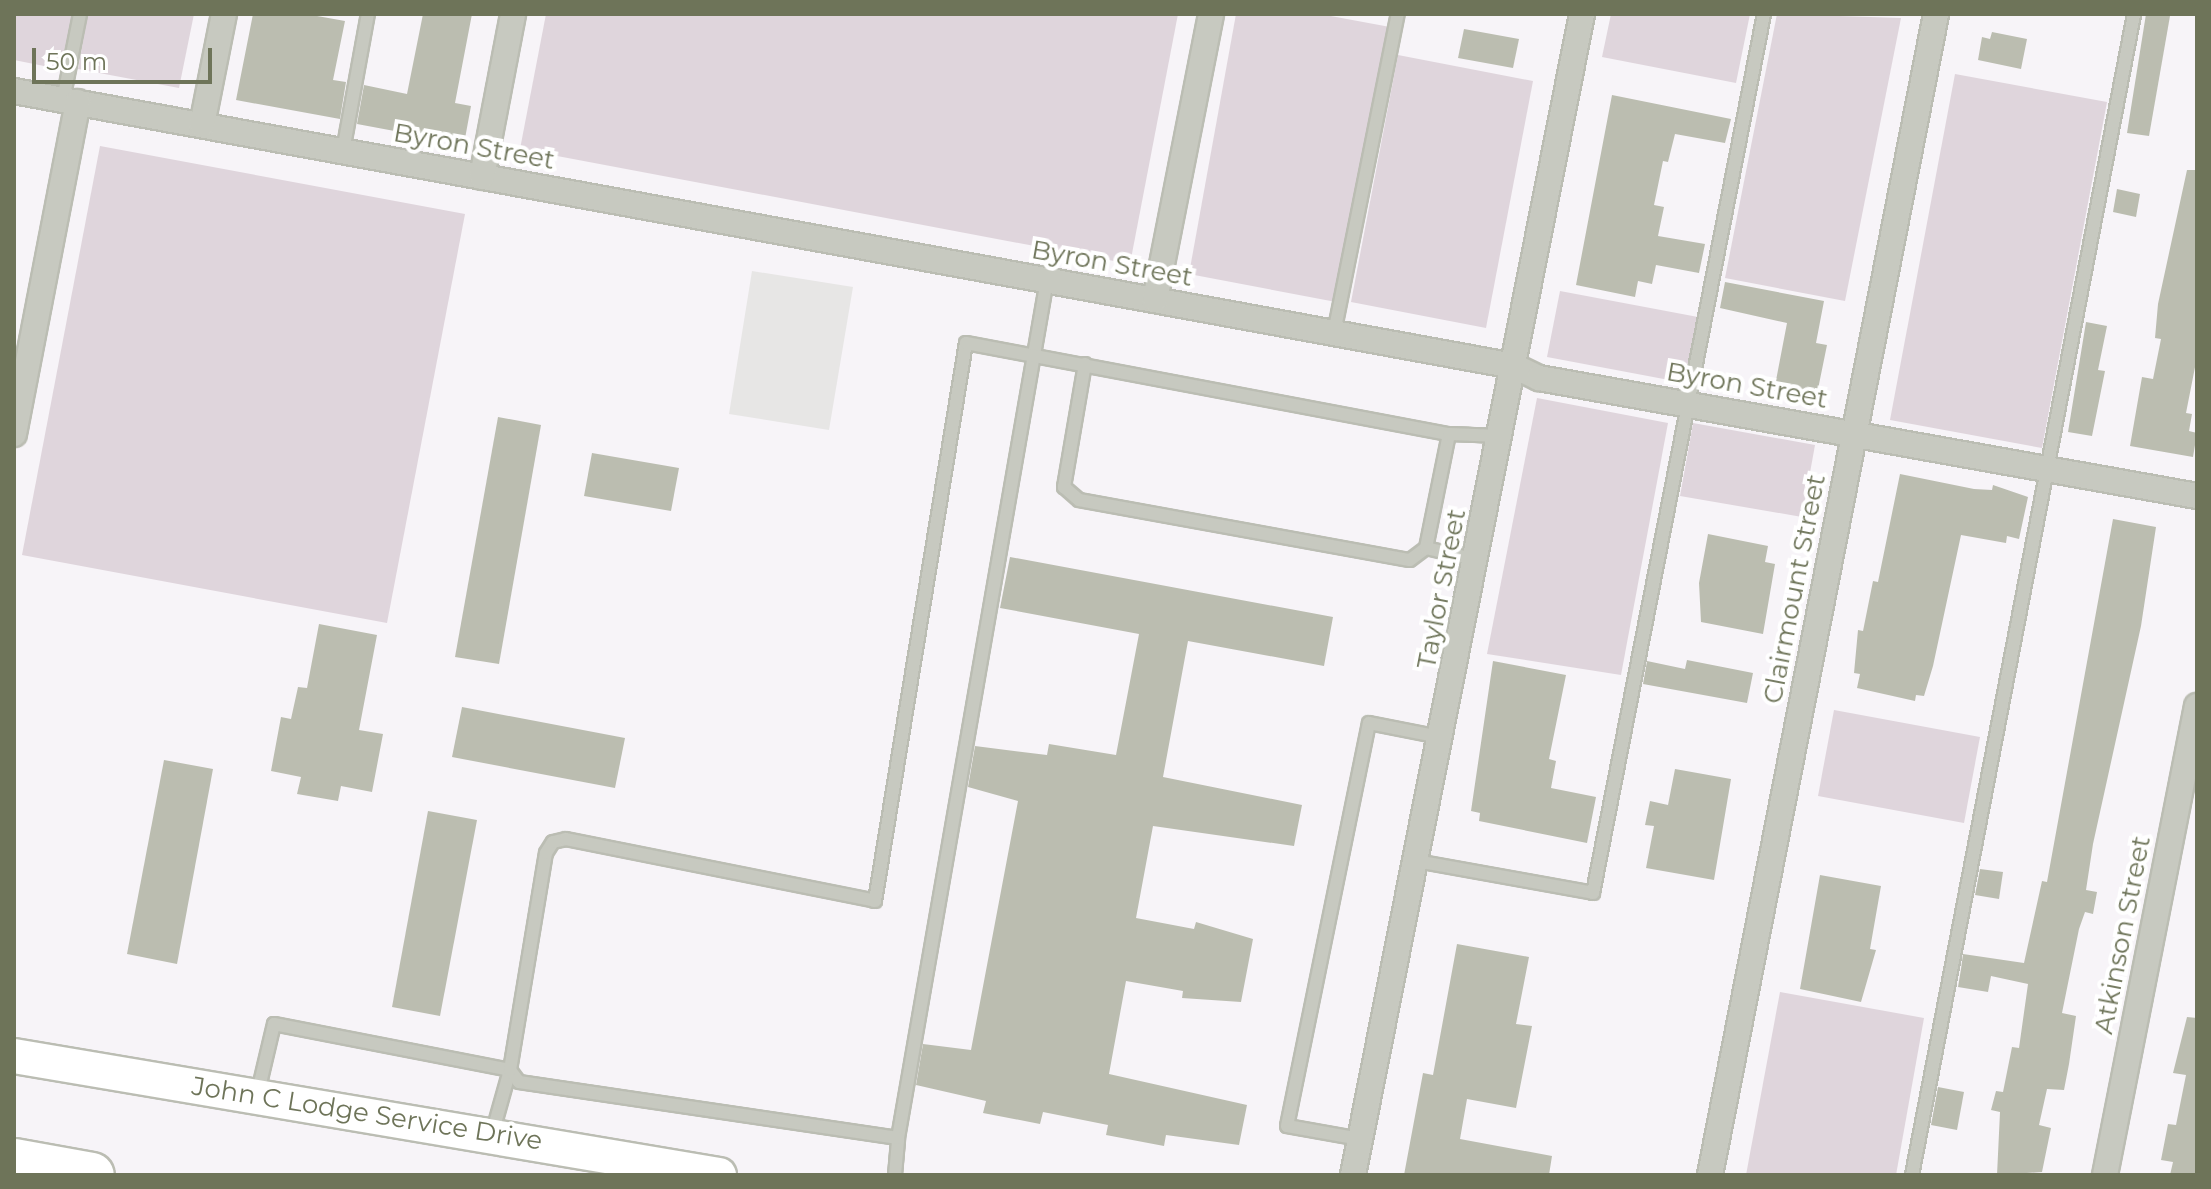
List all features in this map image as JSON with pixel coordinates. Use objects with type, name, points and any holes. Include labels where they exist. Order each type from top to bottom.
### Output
[{"type":"highway","points":[[14,1161],[92,1175]]},
{"type":"main road","name":"John C Lodge Service Drive","points":[[14,1056],[492,1134],[719,1175]]},
{"type":"street","points":[[202,125],[224,14]]},
{"type":"street","points":[[482,177],[513,14]]},
{"type":"street","points":[[1155,300],[1211,14]]},
{"type":"street","name":"Taylor Street","points":[[1353,1175],[1477,560],[1582,14]]},
{"type":"street","name":"Clairmount Street","points":[[1710,1175],[1936,14]]},
{"type":"street","name":"Byron Street","points":[[14,91],[1514,366],[1539,378],[2197,496]]},
{"type":"street","points":[[14,434],[70,101]]},
{"type":"street","name":"Atkinson Street","points":[[2105,1175],[2197,706]]},
{"type":"lane","points":[[70,101],[80,14]]},
{"type":"lane","points":[[343,151],[368,14]]},
{"type":"lane","points":[[1334,333],[1398,14]]},
{"type":"lane","points":[[1416,861],[1593,893],[1764,14]]},
{"type":"lane","points":[[1912,1175],[1967,870],[2048,471],[2134,14]]},
{"type":"lane","points":[[895,1175],[898,1138],[1047,280]]},
{"type":"lane","points":[[492,1134],[510,1070],[546,853],[553,842],[566,839],[875,901],[966,343],[1449,434],[1500,436]]},
{"type":"lane","points":[[1085,364],[1064,487],[1070,496],[1410,560],[1426,548],[1449,434]]},
{"type":"lane","points":[[1426,548],[1477,560]]},
{"type":"lane","points":[[1360,1139],[1287,1126],[1369,723],[1440,737]]},
{"type":"lane","points":[[257,1096],[274,1024],[510,1070],[519,1082],[898,1138]]},
{"type":"shaded area","points":[[14,14],[75,14],[64,70],[14,60]]},
{"type":"shaded area","points":[[88,14],[194,14],[179,88],[78,69]]},
{"type":"shaded area","points":[[546,14],[1178,14],[1130,264],[520,149]]},
{"type":"shaded area","points":[[1236,14],[1320,14],[1390,27],[1336,302],[1189,274]]},
{"type":"shaded area","points":[[1611,14],[1750,14],[1736,83],[1602,57]]},
{"type":"shaded area","points":[[1777,14],[1901,18],[1845,301],[1725,278]]},
{"type":"shaded area","points":[[1398,55],[1533,81],[1486,328],[1351,302]]},
{"type":"shaded area","points":[[1955,74],[2107,102],[2042,448],[1890,420]]},
{"type":"shaded area","points":[[100,146],[465,214],[387,623],[22,555]]},
{"type":"shaded area","points":[[752,271],[853,287],[829,430],[729,414]]},
{"type":"shaded area","points":[[1560,291],[1698,317],[1685,383],[1547,357]]},
{"type":"shaded area","points":[[1537,398],[1668,423],[1621,675],[1487,654]]},
{"type":"shaded area","points":[[1693,423],[1815,445],[1802,517],[1680,496]]},
{"type":"shaded area","points":[[1834,710],[1980,737],[1964,823],[1818,796]]},
{"type":"shaded area","points":[[1780,992],[1924,1018],[1896,1175],[1746,1175]]},
{"type":"building","points":[[253,14],[306,14],[345,21],[333,80],[346,82],[340,119],[236,100]]},
{"type":"building","points":[[423,14],[472,14],[455,103],[471,106],[464,144],[357,124],[364,85],[407,94]]},
{"type":"building","points":[[2146,14],[2170,16],[2149,136],[2127,133]]},
{"type":"building","points":[[1464,29],[1519,39],[1513,68],[1458,58]]},
{"type":"building","points":[[1992,32],[2027,39],[2021,69],[1978,60],[1982,37],[1990,39]]},
{"type":"building","points":[[1612,95],[1731,119],[1725,143],[1675,134],[1668,162],[1663,161],[1654,205],[1664,207],[1658,236],[1705,244],[1699,273],[1656,265],[1652,284],[1638,281],[1635,297],[1576,285]]},
{"type":"building","points":[[2187,170],[2197,170],[2197,357],[2186,413],[2192,414],[2189,431],[2197,433],[2193,457],[2130,446],[2142,377],[2153,379],[2161,339],[2155,338],[2158,304]]},
{"type":"building","points":[[2117,189],[2140,194],[2136,217],[2113,212]]},
{"type":"building","points":[[1725,282],[1824,301],[1816,343],[1827,345],[1816,399],[1774,391],[1787,323],[1720,308]]},
{"type":"building","points":[[2086,322],[2107,326],[2098,370],[2105,371],[2092,436],[2068,432]]},
{"type":"building","points":[[498,417],[541,425],[499,664],[455,657]]},
{"type":"building","points":[[592,453],[679,468],[671,511],[584,496]]},
{"type":"building","points":[[1900,474],[1974,489],[1992,490],[1993,485],[2028,497],[2019,539],[2007,536],[2006,543],[1961,535],[1933,666],[1924,696],[1916,695],[1915,701],[1857,688],[1860,674],[1854,673],[1858,630],[1863,631],[1873,581],[1878,582]]},
{"type":"building","points":[[2113,519],[2156,527],[2141,626],[2093,844],[2086,890],[2097,892],[2093,914],[2085,912],[2079,929],[2062,1013],[2076,1016],[2069,1064],[2064,1090],[2047,1089],[2039,1125],[2051,1128],[2042,1172],[1997,1175],[2000,1112],[1991,1110],[1996,1091],[2003,1092],[2012,1047],[2019,1048],[2028,984],[1991,976],[1988,992],[1958,987],[1963,954],[2024,963],[2042,881],[2047,882]]},
{"type":"building","points":[[1708,534],[1768,546],[1765,562],[1775,564],[1763,634],[1701,622],[1699,583]]},
{"type":"building","points":[[1010,557],[1333,617],[1324,666],[1188,641],[1163,777],[1302,805],[1294,846],[1153,826],[1136,918],[1194,929],[1196,922],[1253,939],[1241,1002],[1182,998],[1183,991],[1126,981],[1109,1074],[1247,1105],[1239,1145],[1166,1135],[1164,1146],[1106,1135],[1108,1125],[1043,1112],[1040,1124],[983,1113],[986,1101],[916,1085],[923,1044],[971,1050],[1018,801],[968,787],[975,746],[1047,755],[1049,744],[1116,755],[1139,634],[1000,608]]},
{"type":"building","points":[[319,624],[377,635],[359,730],[383,734],[372,792],[341,786],[338,801],[297,794],[301,777],[271,771],[281,717],[291,719],[298,687],[307,688]]},
{"type":"building","points":[[1687,660],[1753,673],[1747,703],[1643,684],[1647,661],[1685,669]]},
{"type":"building","points":[[1493,661],[1566,675],[1549,759],[1556,761],[1551,788],[1596,797],[1587,843],[1479,821],[1480,813],[1471,811]]},
{"type":"building","points":[[462,707],[625,738],[615,788],[452,757]]},
{"type":"building","points":[[164,760],[213,769],[177,964],[127,954]]},
{"type":"building","points":[[1675,769],[1731,779],[1714,880],[1646,868],[1654,826],[1645,825],[1650,801],[1668,805]]},
{"type":"building","points":[[428,811],[477,820],[440,1016],[392,1007]]},
{"type":"building","points":[[1980,869],[2003,872],[1999,899],[1975,895]]},
{"type":"building","points":[[1820,875],[1881,886],[1870,949],[1876,950],[1861,1002],[1800,989]]},
{"type":"building","points":[[1457,944],[1529,957],[1516,1024],[1532,1026],[1516,1108],[1467,1099],[1460,1139],[1552,1156],[1549,1175],[1404,1175],[1423,1073],[1433,1075]]},
{"type":"building","points":[[2187,1017],[2197,1018],[2197,1175],[2170,1175],[2173,1162],[2161,1160],[2168,1124],[2176,1125],[2186,1075],[2173,1073]]},
{"type":"building","points":[[1938,1087],[1964,1092],[1957,1130],[1931,1125]]}]
